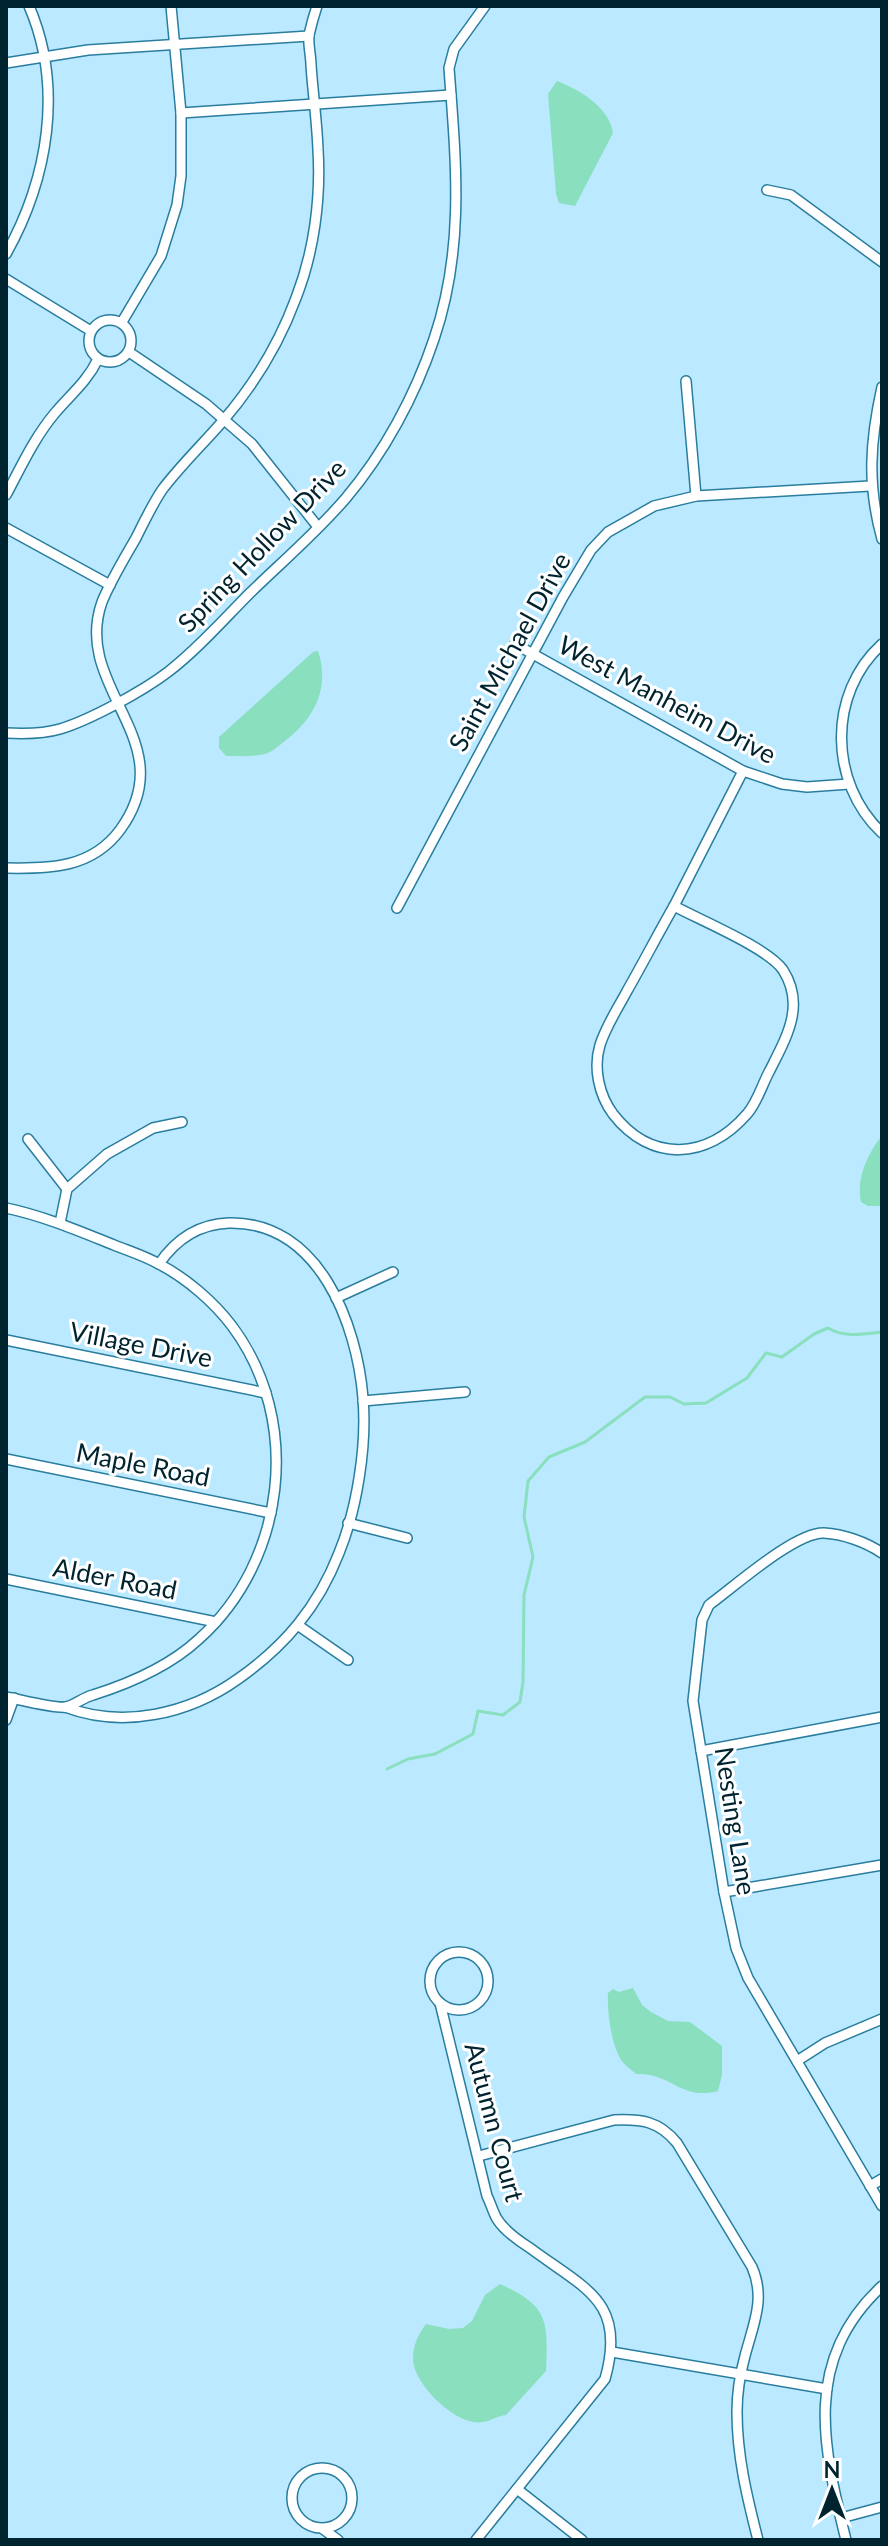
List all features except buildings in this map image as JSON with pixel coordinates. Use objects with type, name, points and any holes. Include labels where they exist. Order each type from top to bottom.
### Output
[{"type":"street","points":[[6,254],[23,224],[42,168],[48,112],[43,57],[29,6]]},
{"type":"street","points":[[122,322],[161,256],[181,176],[181,113],[171,6]]},
{"type":"street","points":[[6,868],[46,869],[71,865],[92,855],[113,839],[129,817],[137,796],[141,775],[139,752],[98,658],[96,635],[99,615],[110,585],[161,492],[258,376],[297,297],[307,263],[317,204],[318,152],[309,36],[317,6]]},
{"type":"street","name":"Spring Hollow Drive","points":[[6,733],[31,734],[61,729],[118,702],[167,673],[347,497],[379,452],[418,382],[435,337],[449,274],[458,190],[449,68],[454,49],[485,6]]},
{"type":"street","points":[[6,63],[88,50],[309,36]]},
{"type":"street","points":[[181,113],[451,95]]},
{"type":"street","points":[[767,190],[791,195],[882,262]]},
{"type":"street","points":[[6,279],[91,331]]},
{"type":"street","points":[[107,320],[122,322],[131,336],[129,352],[118,362],[108,363],[98,359],[91,352],[91,331],[107,320]]},
{"type":"street","points":[[129,352],[169,377],[252,444],[318,527]]},
{"type":"street","points":[[6,495],[34,442],[55,412],[89,377],[98,359]]},
{"type":"street","points":[[686,381],[696,496]]},
{"type":"street","points":[[882,387],[872,446],[870,486],[882,539]]},
{"type":"street","name":"Saint Michael Drive","points":[[397,908],[591,550],[608,532],[654,506],[696,496],[870,486]]},
{"type":"street","points":[[6,528],[110,585]]},
{"type":"street","name":"West Manheim Drive","points":[[515,644],[743,771],[782,784],[807,787],[849,784]]},
{"type":"street","points":[[882,644],[851,688],[843,711],[841,736],[842,760],[849,784],[859,805],[882,833]]},
{"type":"street","points":[[674,906],[764,953],[782,969],[795,1008],[791,1028],[749,1112],[713,1142],[693,1150],[653,1146],[633,1135],[610,1110],[601,1092],[597,1070],[599,1047],[743,771]]},
{"type":"street","points":[[60,1223],[67,1189],[123,1143],[153,1128],[182,1122]]},
{"type":"street","points":[[28,1139],[67,1189]]},
{"type":"street","points":[[6,1208],[60,1223],[159,1264],[205,1297],[232,1326],[248,1351],[266,1393],[276,1454],[277,1476],[265,1540],[238,1597],[200,1638],[165,1664],[126,1684],[65,1707]]},
{"type":"street","points":[[6,1720],[10,1698],[107,1717],[156,1715],[180,1709],[232,1683],[257,1666],[299,1626],[340,1551],[361,1463],[363,1401],[359,1367],[347,1322],[322,1272],[299,1247],[250,1222],[222,1223],[201,1228],[182,1238],[159,1264]]},
{"type":"street","points":[[336,1298],[393,1272]]},
{"type":"street","name":"Village Drive","points":[[6,1340],[266,1393]]},
{"type":"street","points":[[363,1401],[465,1392]]},
{"type":"street","name":"Maple Road","points":[[6,1459],[271,1513]]},
{"type":"street","points":[[348,1523],[407,1538]]},
{"type":"street","name":"Nesting Lane","points":[[882,1553],[868,1544],[822,1533],[798,1539],[709,1605],[702,1620],[693,1701],[736,1948],[748,1978],[882,2206]]},
{"type":"street","name":"Alder Road","points":[[6,1579],[216,1622]]},
{"type":"street","points":[[299,1626],[348,1660]]},
{"type":"street","points":[[701,1751],[882,1717]]},
{"type":"street","points":[[724,1892],[882,1865]]},
{"type":"street","name":"Autumn Court","points":[[440,2003],[449,2008],[464,2009],[474,2006],[484,1995],[488,1978],[484,1965],[475,1956],[454,1952],[447,1954],[435,1964],[430,1986],[440,2003],[487,2196],[498,2221],[591,2293],[608,2314],[612,2352],[605,2379],[476,2540]]},
{"type":"street","points":[[797,2061],[825,2043],[882,2019]]},
{"type":"street","points":[[479,2156],[614,2120],[633,2119],[665,2128],[685,2155],[758,2281],[758,2314],[740,2374],[737,2409],[741,2472],[758,2540]]},
{"type":"street","points":[[870,2186],[882,2179]]},
{"type":"street","points":[[846,2540],[828,2465],[823,2418],[829,2373],[847,2330],[868,2299],[882,2286]]},
{"type":"street","points":[[612,2352],[827,2389]]},
{"type":"street","points":[[323,2529],[339,2523],[349,2513],[352,2503],[352,2493],[344,2477],[325,2468],[310,2470],[298,2479],[291,2494],[292,2505],[302,2522],[323,2529],[338,2540]]},
{"type":"street","points":[[517,2489],[582,2540]]},
{"type":"street","points":[[841,2518],[882,2507]]},
{"type":"shaded area","points":[[557,81],[575,89],[600,107],[613,133],[575,206],[559,203],[556,194],[548,94]]},
{"type":"shaded area","points":[[318,651],[321,689],[305,722],[268,753],[226,756],[219,748],[219,737],[313,652]]},
{"type":"shaded area","points":[[882,1136],[882,1206],[868,1206],[861,1202],[861,1176],[867,1159]]},
{"type":"shaded area","points":[[633,1988],[642,2005],[651,2012],[668,2021],[690,2022],[722,2046],[722,2075],[718,2091],[706,2093],[685,2089],[658,2077],[636,2074],[622,2062],[612,2036],[608,1993],[613,1989],[619,1992]]},
{"type":"shaded area","points":[[500,2284],[528,2300],[542,2317],[547,2339],[546,2371],[506,2415],[472,2422],[449,2411],[428,2391],[415,2369],[414,2349],[426,2324],[449,2329],[463,2328],[472,2321],[485,2295]]},
{"type":"waterway","points":[[387,1769],[408,1759],[435,1754],[473,1734],[478,1711],[503,1715],[520,1702],[524,1595],[533,1557],[524,1517],[528,1481],[549,1457],[585,1442],[645,1397],[670,1397],[684,1404],[706,1403],[747,1378],[766,1353],[782,1357],[828,1328],[847,1334],[882,1332]]}]
